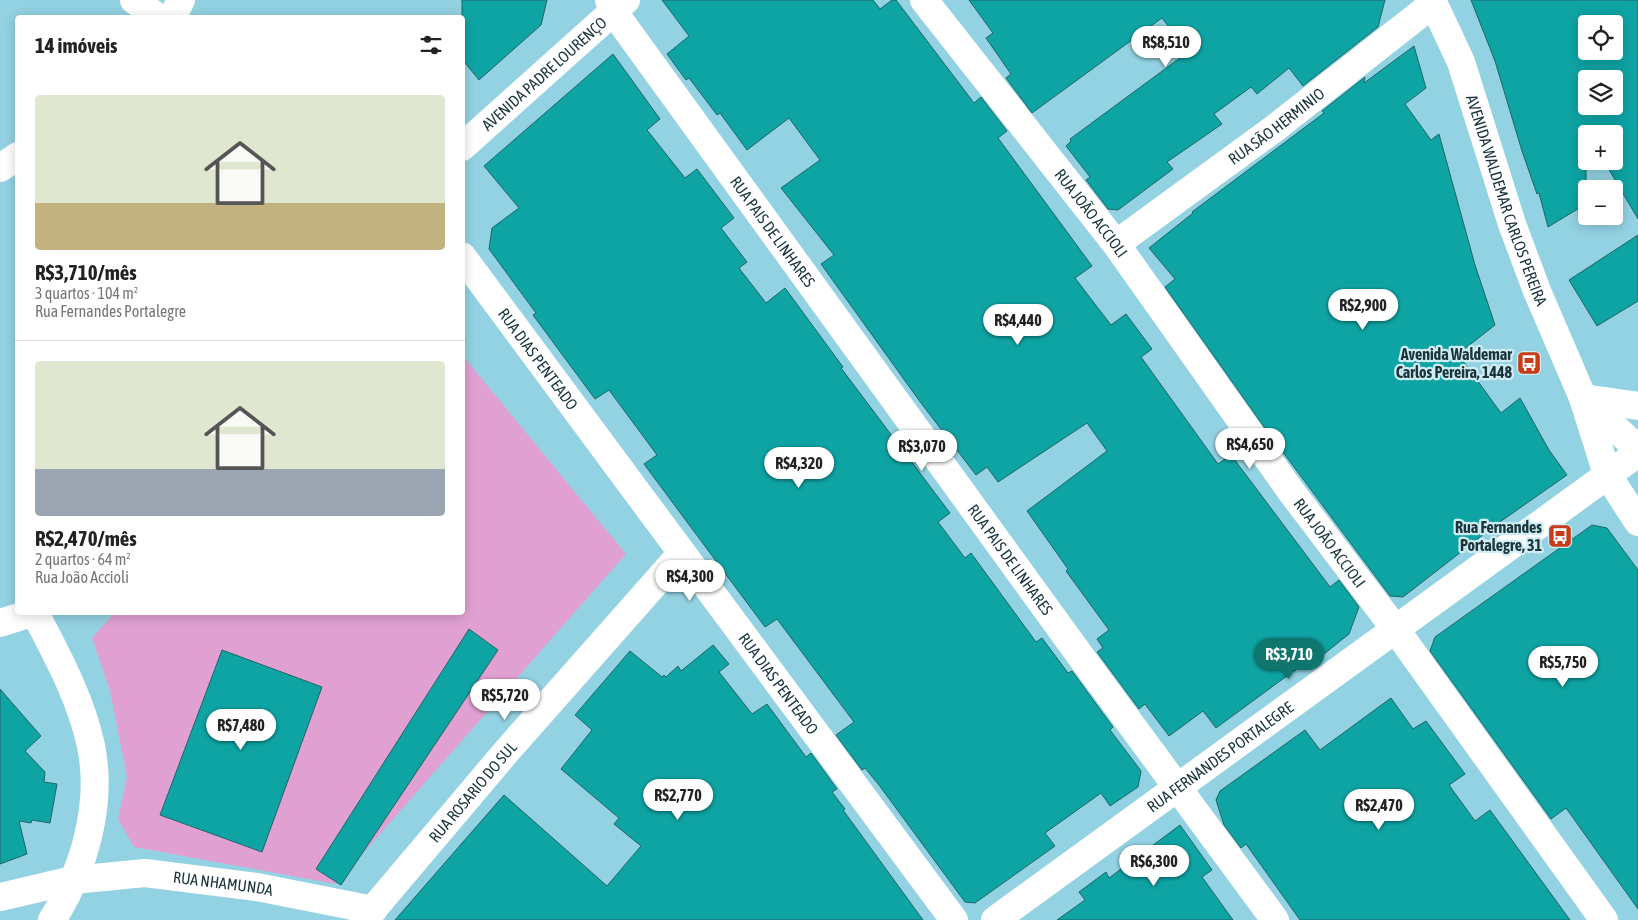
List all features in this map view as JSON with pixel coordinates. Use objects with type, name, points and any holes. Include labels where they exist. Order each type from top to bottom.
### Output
[{"type":"street","points":[[134,0],[155,15]]},
{"type":"street","points":[[174,15],[181,0]]},
{"type":"street","name":"RUA JOÃO ACCIOLI","points":[[924,0],[1116,244],[1290,490],[1396,630],[1604,920]]},
{"type":"street","name":"RUA SÃO HERMINIO","points":[[1116,244],[1275,128],[1433,2]]},
{"type":"street","name":"AVENIDA WALDEMAR CARLOS PEREIRA","points":[[1433,2],[1461,62],[1512,224],[1537,291],[1583,398],[1607,474],[1638,522]]},
{"type":"street","name":"AVENIDA PADRE LOURENÇO","points":[[465,144],[616,4]]},
{"type":"street","name":"RUA PAIS DE LINHARES","points":[[616,4],[1177,787],[1275,920]]},
{"type":"street","points":[[0,168],[15,158]]},
{"type":"street","name":"RUA DIAS PENTEADO","points":[[465,260],[954,920]]},
{"type":"street","points":[[1583,398],[1638,406]]},
{"type":"street","name":"AVENIDA WALDEMAR CARLOS PEREIRA","points":[[1583,398],[1638,449]]},
{"type":"street","name":"RUA FERNANDES PORTALEGRE","points":[[995,920],[1638,453]]},
{"type":"street","name":"RUA ROSARIO DO SUL","points":[[368,915],[506,752],[681,554]]},
{"type":"street","points":[[0,623],[28,615]]},
{"type":"street","points":[[36,615],[62,665],[91,746],[95,791],[82,856],[73,880],[52,920]]},
{"type":"street","name":"RUA NHAMUNDA","points":[[0,897],[73,880],[145,873],[257,887],[368,915]]},
{"type":"shaded area","points":[[465,358],[626,554],[336,884],[134,847],[118,819],[127,777],[110,691],[92,638],[112,615],[465,615]]},
{"type":"building","points":[[462,0],[547,0],[541,25],[479,80],[465,63],[465,15],[462,15]]},
{"type":"building","points":[[662,0],[873,0],[880,9],[892,0],[896,0],[974,103],[981,97],[1007,131],[998,138],[1092,266],[1075,278],[1111,325],[1126,314],[1152,349],[1141,357],[1218,464],[1231,455],[1330,587],[1339,580],[1359,607],[1349,634],[1324,654],[1322,652],[1216,728],[1203,711],[1169,736],[1145,704],[1139,709],[1097,652],[1103,648],[1097,639],[1109,630],[1066,571],[1068,569],[1027,511],[1107,451],[1087,423],[998,482],[987,467],[976,475],[921,403],[821,264],[834,255],[781,188],[820,160],[789,118],[747,150],[720,113],[717,115],[689,78],[686,80],[667,54],[689,36]]},
{"type":"building","points":[[969,0],[1385,0],[1378,27],[1303,86],[1289,68],[1257,94],[1251,87],[1214,114],[1222,124],[1167,162],[1173,169],[1118,210],[1108,209],[1086,180],[1090,177],[1066,146],[1071,141],[1070,139],[1188,52],[1162,18],[1032,113],[1006,78],[1011,74],[986,38],[993,33]]},
{"type":"building","points":[[1471,0],[1638,0],[1638,219],[1623,193],[1623,180],[1615,180],[1609,170],[1623,170],[1623,125],[1578,125],[1578,170],[1586,170],[1586,180],[1578,180],[1578,209],[1548,227],[1539,193],[1537,194],[1495,61]]},
{"type":"building","points":[[1414,46],[1426,88],[1405,104],[1431,140],[1439,134],[1475,265],[1495,325],[1458,354],[1501,413],[1520,398],[1549,450],[1567,475],[1497,524],[1403,597],[1390,596],[1262,424],[1165,287],[1175,279],[1149,248],[1192,212],[1324,113],[1322,111],[1365,77],[1364,83]]},
{"type":"building","points":[[613,54],[660,119],[647,130],[685,178],[697,169],[734,218],[721,228],[747,262],[739,268],[766,303],[785,288],[843,367],[841,368],[950,513],[938,522],[965,558],[971,553],[1036,642],[1042,638],[1068,673],[1072,671],[1113,727],[1110,730],[1141,771],[1138,787],[1110,806],[1101,793],[1045,833],[1055,846],[975,903],[965,902],[879,785],[865,768],[862,770],[836,735],[854,722],[777,619],[765,627],[644,464],[657,455],[609,390],[595,399],[533,315],[536,313],[489,249],[492,228],[519,208],[484,166]]},
{"type":"building","points":[[1638,235],[1638,301],[1597,326],[1569,280]]},
{"type":"building","points":[[1592,525],[1607,528],[1638,570],[1638,909],[1566,808],[1551,819],[1430,651],[1435,637]]},
{"type":"building","points":[[469,629],[498,650],[341,885],[316,869]]},
{"type":"building","points":[[713,645],[729,664],[719,672],[752,714],[767,704],[806,757],[811,753],[837,789],[832,792],[845,809],[843,810],[923,920],[395,920],[504,795],[607,886],[641,846],[614,824],[619,818],[561,769],[592,730],[575,715],[630,651],[662,677],[664,675],[666,677],[678,666],[681,671]]},
{"type":"building","points":[[222,650],[322,687],[262,852],[160,815]]},
{"type":"building","points":[[0,689],[41,736],[25,751],[45,772],[44,782],[57,784],[50,823],[32,820],[31,823],[19,821],[27,854],[0,864]]},
{"type":"building","points":[[1391,698],[1413,729],[1426,721],[1465,774],[1449,785],[1475,821],[1490,810],[1570,920],[1300,920],[1246,844],[1241,848],[1224,825],[1216,800],[1220,791],[1305,730],[1320,750]]},
{"type":"building","points":[[1180,825],[1212,870],[1202,877],[1233,920],[1057,920],[1085,900],[1079,892],[1106,872],[1109,878]]},
{"type":"place","name":"Avenida Waldemar Carlos Pereira, 1448","points":[[1529,363]]},
{"type":"place","name":"Rua Fernandes Portalegre, 31","points":[[1560,536]]}]
